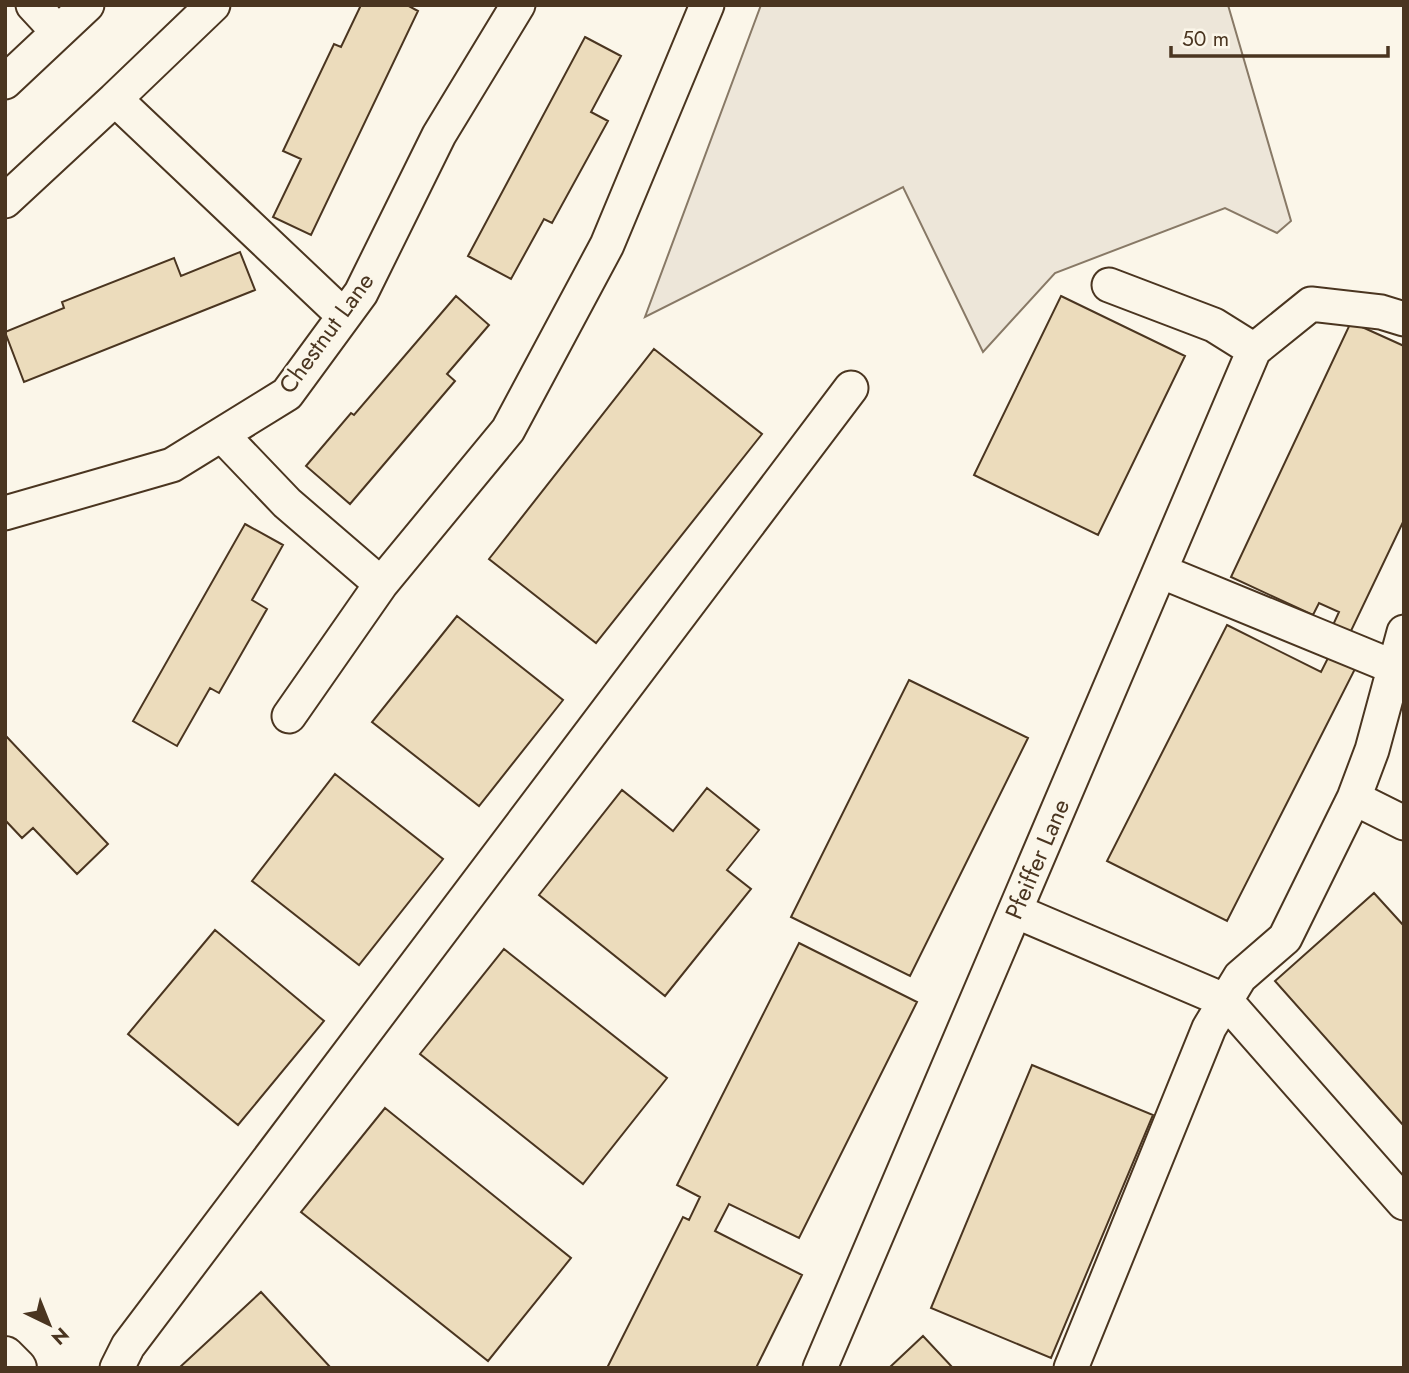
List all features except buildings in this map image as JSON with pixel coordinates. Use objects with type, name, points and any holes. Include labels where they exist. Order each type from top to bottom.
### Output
[{"type":"main road","points":[[5,1356],[17,1368]]},
{"type":"street","points":[[33,5],[58,32]]},
{"type":"street","points":[[5,82],[87,5]]},
{"type":"street","points":[[5,201],[213,5]]},
{"type":"street","name":"Chestnut Lane","points":[[5,513],[172,465],[287,394],[361,293],[439,135],[518,5]]},
{"type":"street","points":[[289,716],[381,584],[508,430],[607,245],[706,6],[698,5]]},
{"type":"street","points":[[115,99],[344,316]]},
{"type":"street","points":[[1109,285],[1214,324],[1254,350],[1311,304],[1381,312],[1404,319]]},
{"type":"street","name":"Pfeiffer Lane","points":[[820,1368],[1254,350]]},
{"type":"street","points":[[117,1368],[128,1346],[851,388]]},
{"type":"street","points":[[222,435],[287,503],[381,584]]},
{"type":"street","points":[[1160,571],[1396,668]]},
{"type":"street","points":[[1071,1368],[1209,1028],[1240,977],[1285,938],[1354,798],[1396,668],[1404,632]]},
{"type":"street","points":[[1354,798],[1404,823]]},
{"type":"street","points":[[1015,911],[1226,1001],[1404,1203]]},
{"type":"shaded area","points":[[761,5],[1228,5],[1291,221],[1277,233],[1225,208],[1055,273],[983,352],[903,187],[645,317]]}]
